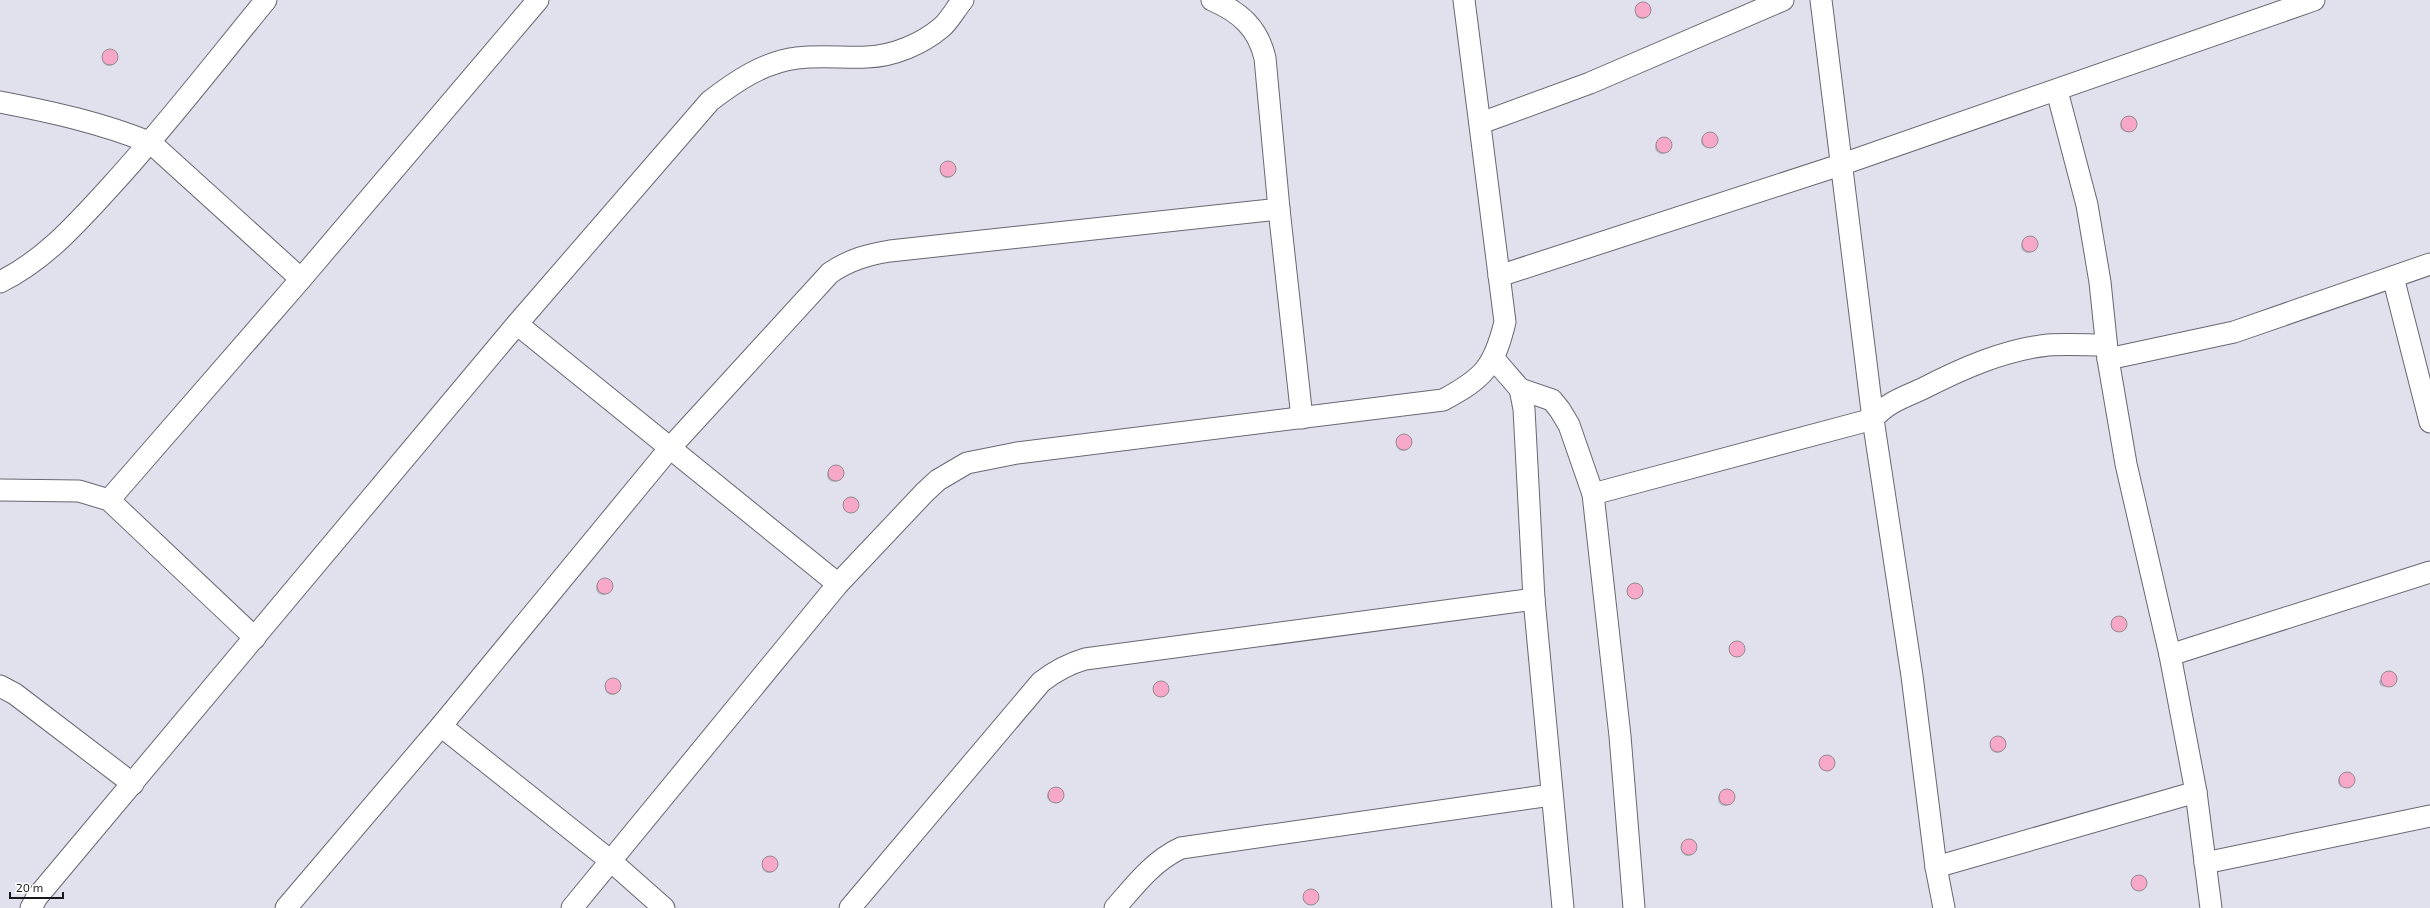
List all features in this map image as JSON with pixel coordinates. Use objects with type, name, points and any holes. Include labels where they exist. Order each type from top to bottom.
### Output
[{"type":"street","points":[[0,282],[41,256],[72,229],[151,143],[266,0]]},
{"type":"street","points":[[109,500],[302,279],[538,0]]},
{"type":"street","points":[[31,908],[37,897],[517,324],[710,101],[735,81],[761,68],[796,58],[868,57],[894,53],[920,42],[943,26],[963,0]]},
{"type":"street","points":[[1212,0],[1237,12],[1247,21],[1262,44],[1265,58],[1279,209],[1302,418]]},
{"type":"street","points":[[572,908],[612,862],[838,584],[925,492],[938,480],[967,463],[1017,452],[1443,400],[1466,388],[1482,375],[1494,359],[1505,322],[1481,123],[1464,0]]},
{"type":"street","points":[[1481,123],[1590,83],[1783,0]]},
{"type":"street","points":[[1821,0],[1840,165],[1873,419],[1912,676],[1936,867],[1944,908]]},
{"type":"street","points":[[1499,276],[1840,165],[2057,91],[2314,0]]},
{"type":"street","points":[[2057,91],[2087,205],[2100,282],[2107,352],[2126,464],[2170,655],[2196,792],[2211,908]]},
{"type":"street","points":[[0,102],[86,121],[124,132],[151,143],[302,279]]},
{"type":"street","points":[[286,908],[441,726],[669,449],[830,273],[848,261],[865,255],[890,251],[1279,209]]},
{"type":"street","points":[[1593,494],[1873,419],[1881,410],[1896,400],[1949,376],[2009,353],[2048,346],[2107,352],[2234,332],[2430,264]]},
{"type":"street","points":[[2393,277],[2430,422]]},
{"type":"street","points":[[517,324],[669,449],[838,584]]},
{"type":"street","points":[[1494,359],[1520,388],[1552,400],[1560,410],[1569,425],[1593,494],[1619,728],[1634,908]]},
{"type":"street","points":[[1520,388],[1524,409],[1534,599],[1551,795],[1563,908]]},
{"type":"street","points":[[0,490],[79,491],[109,500],[255,638]]},
{"type":"street","points":[[2170,655],[2430,572]]},
{"type":"street","points":[[850,908],[1041,682],[1054,671],[1068,664],[1085,659],[1534,599]]},
{"type":"street","points":[[0,686],[15,694],[133,784]]},
{"type":"street","points":[[441,726],[612,862],[664,908]]},
{"type":"street","points":[[1936,867],[2196,792]]},
{"type":"street","points":[[1115,908],[1154,866],[1166,856],[1181,848],[1551,795]]},
{"type":"street","points":[[2205,863],[2430,816]]},
{"type":"building","points":[[1643,2],[1650,7],[1651,10],[1646,17],[1643,18],[1636,13],[1635,10],[1640,3]]},
{"type":"building","points":[[110,49],[117,54],[118,57],[113,64],[110,65],[103,60],[102,57],[107,50]]},
{"type":"building","points":[[2129,116],[2136,121],[2137,124],[2132,131],[2129,132],[2122,127],[2121,124],[2126,117]]},
{"type":"building","points":[[1710,132],[1717,137],[1718,140],[1713,147],[1710,148],[1703,143],[1702,140],[1707,133]]},
{"type":"building","points":[[1664,137],[1671,142],[1672,145],[1667,152],[1664,153],[1657,148],[1656,145],[1661,138]]},
{"type":"building","points":[[948,161],[955,166],[956,169],[951,176],[948,177],[941,172],[940,169],[945,162]]},
{"type":"building","points":[[2030,236],[2037,241],[2038,244],[2033,251],[2030,252],[2023,247],[2022,244],[2027,237]]},
{"type":"building","points":[[1404,434],[1411,439],[1412,442],[1407,449],[1404,450],[1397,445],[1396,442],[1401,435]]},
{"type":"building","points":[[836,465],[843,470],[844,473],[839,480],[836,481],[829,476],[828,473],[833,466]]},
{"type":"building","points":[[851,497],[858,502],[859,505],[854,512],[851,513],[844,508],[843,505],[848,498]]},
{"type":"building","points":[[605,578],[612,583],[613,586],[608,593],[605,594],[598,589],[597,586],[602,579]]},
{"type":"building","points":[[1635,583],[1642,588],[1643,591],[1638,598],[1635,599],[1628,594],[1627,591],[1632,584]]},
{"type":"building","points":[[2119,616],[2126,621],[2127,624],[2122,631],[2119,632],[2112,627],[2111,624],[2116,617]]},
{"type":"building","points":[[1737,641],[1744,646],[1745,649],[1740,656],[1737,657],[1730,652],[1729,649],[1734,642]]},
{"type":"building","points":[[2389,671],[2396,676],[2397,679],[2392,686],[2389,687],[2382,682],[2381,679],[2386,672]]},
{"type":"building","points":[[613,678],[620,683],[621,686],[616,693],[613,694],[606,689],[605,686],[610,679]]},
{"type":"building","points":[[1161,681],[1168,686],[1169,689],[1164,696],[1161,697],[1154,692],[1153,689],[1158,682]]},
{"type":"building","points":[[1998,736],[2005,741],[2006,744],[2001,751],[1998,752],[1991,747],[1990,744],[1995,737]]},
{"type":"building","points":[[1827,755],[1834,760],[1835,763],[1830,770],[1827,771],[1820,766],[1819,763],[1824,756]]},
{"type":"building","points":[[2347,772],[2354,777],[2355,780],[2350,787],[2347,788],[2340,783],[2339,780],[2344,773]]},
{"type":"building","points":[[1056,787],[1063,792],[1064,795],[1059,802],[1056,803],[1049,798],[1048,795],[1053,788]]},
{"type":"building","points":[[1727,789],[1734,794],[1735,797],[1730,804],[1727,805],[1720,800],[1719,797],[1724,790]]},
{"type":"building","points":[[1689,839],[1696,844],[1697,847],[1692,854],[1689,855],[1682,850],[1681,847],[1686,840]]},
{"type":"building","points":[[770,856],[777,861],[778,864],[773,871],[770,872],[763,867],[762,864],[767,857]]},
{"type":"building","points":[[2139,875],[2146,880],[2147,883],[2142,890],[2139,891],[2132,886],[2131,883],[2136,876]]},
{"type":"building","points":[[1311,889],[1318,894],[1319,897],[1314,904],[1311,905],[1304,900],[1303,897],[1308,890]]}]
